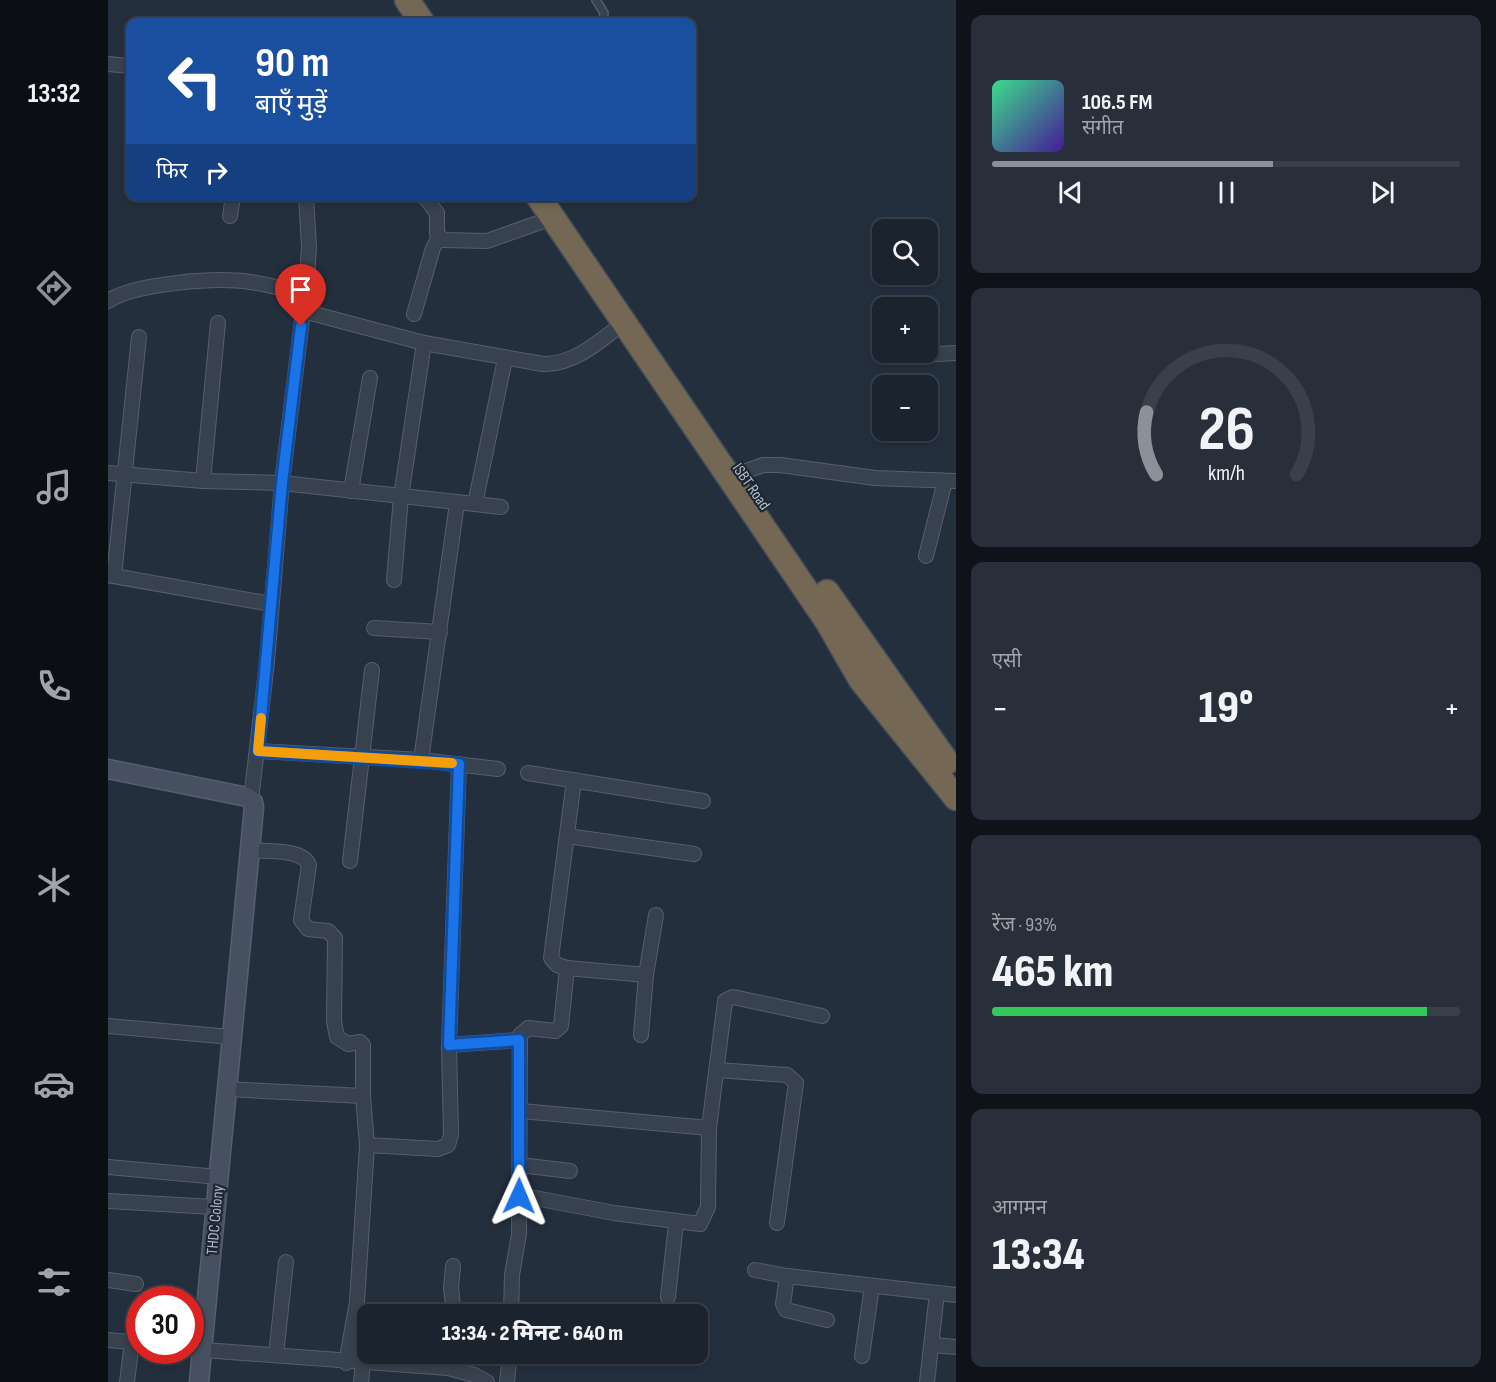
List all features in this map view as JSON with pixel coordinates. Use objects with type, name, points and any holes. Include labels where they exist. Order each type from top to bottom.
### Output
[{"type":"highway","points":[[407,0],[419,18]]},
{"type":"highway","points":[[424,0],[435,18]]},
{"type":"highway","name":"ISBT Road","points":[[552,207],[928,751],[956,773]]},
{"type":"highway","points":[[587,260],[623,323],[736,475]]},
{"type":"highway","points":[[928,751],[956,798]]},
{"type":"street","points":[[108,64],[126,66]]},
{"type":"street","points":[[230,216],[232,201]]},
{"type":"street","points":[[108,769],[251,800],[258,751],[282,483],[305,295],[309,247],[306,201]]},
{"type":"street","points":[[414,314],[433,248],[439,238],[437,213],[428,201]]},
{"type":"street","points":[[439,238],[460,243],[487,242],[552,207]]},
{"type":"street","points":[[108,301],[127,291],[226,280],[249,281],[305,295]]},
{"type":"street","points":[[303,311],[424,343],[543,364],[561,362],[596,345],[623,323]]},
{"type":"street","points":[[203,482],[218,323]]},
{"type":"street","points":[[139,337],[111,576],[271,604]]},
{"type":"street","points":[[394,580],[401,497],[424,343]]},
{"type":"street","points":[[938,354],[956,353]]},
{"type":"street","points":[[475,504],[505,359]]},
{"type":"street","points":[[351,490],[370,378]]},
{"type":"street","points":[[736,475],[763,465],[780,465],[875,478],[950,481],[926,556]]},
{"type":"street","points":[[108,473],[203,482],[282,483],[501,507]]},
{"type":"street","points":[[422,760],[457,503]]},
{"type":"street","points":[[374,628],[440,632]]},
{"type":"street","points":[[350,861],[372,670]]},
{"type":"street","points":[[258,751],[422,760],[498,769]]},
{"type":"street","points":[[367,1145],[438,1149],[448,1145],[451,1135],[449,1045],[459,764]]},
{"type":"street","points":[[528,773],[703,801]]},
{"type":"street","points":[[574,780],[550,953],[553,962],[567,968],[646,975]]},
{"type":"street","name":"THDC Colony","points":[[204,1286],[227,1089],[254,807],[251,800]]},
{"type":"street","points":[[567,836],[693,854]]},
{"type":"street","points":[[250,850],[299,855],[307,860],[309,865],[302,920],[308,929],[328,931],[335,938],[334,1021],[337,1037],[348,1044],[360,1042],[363,1045],[363,1096],[367,1145],[355,1363],[361,1382]]},
{"type":"street","points":[[641,1035],[646,975],[656,915]]},
{"type":"street","points":[[511,1304],[512,1275],[519,1234],[521,1110],[519,1040],[525,1029],[555,1031],[561,1026],[567,968]]},
{"type":"street","points":[[519,1196],[676,1223],[700,1224],[706,1216],[709,1128],[723,1005],[729,998],[763,1002],[822,1016]]},
{"type":"street","points":[[108,1026],[231,1037]]},
{"type":"street","points":[[449,1045],[519,1040]]},
{"type":"street","points":[[717,1070],[787,1075],[795,1080],[777,1223]]},
{"type":"street","points":[[227,1089],[363,1096]]},
{"type":"street","points":[[521,1110],[709,1128]]},
{"type":"street","points":[[520,1165],[570,1171]]},
{"type":"street","points":[[108,1167],[218,1177]]},
{"type":"street","points":[[108,1201],[214,1207]]},
{"type":"street","points":[[668,1297],[676,1223]]},
{"type":"street","points":[[276,1355],[286,1262]]},
{"type":"street","points":[[453,1266],[451,1288],[453,1304]]},
{"type":"street","points":[[755,1270],[787,1276],[956,1295]]},
{"type":"street","points":[[787,1276],[783,1304],[786,1310],[827,1320]]},
{"type":"street","points":[[108,1280],[136,1284]]},
{"type":"street","points":[[862,1356],[872,1286]]},
{"type":"street","points":[[927,1382],[933,1346],[937,1293]]},
{"type":"street","points":[[108,1340],[126,1341]]},
{"type":"street","points":[[933,1346],[956,1347]]},
{"type":"street","points":[[204,1350],[355,1363],[448,1368],[474,1375],[487,1382]]},
{"type":"street","points":[[127,1382],[131,1364]]},
{"type":"street","name":"THDC Colony","points":[[197,1364],[199,1382]]},
{"type":"street","points":[[448,1368],[449,1364]]},
{"type":"street","points":[[507,1382],[509,1364]]},
{"type":"lane","points":[[596,0],[604,14],[604,18]]},
{"type":"slow traffic","points":[[261,718],[258,751],[452,763]]},
{"type":"route","points":[[301,326],[282,483],[258,751],[459,764],[449,1045],[519,1040],[521,1110],[519,1196]]}]
